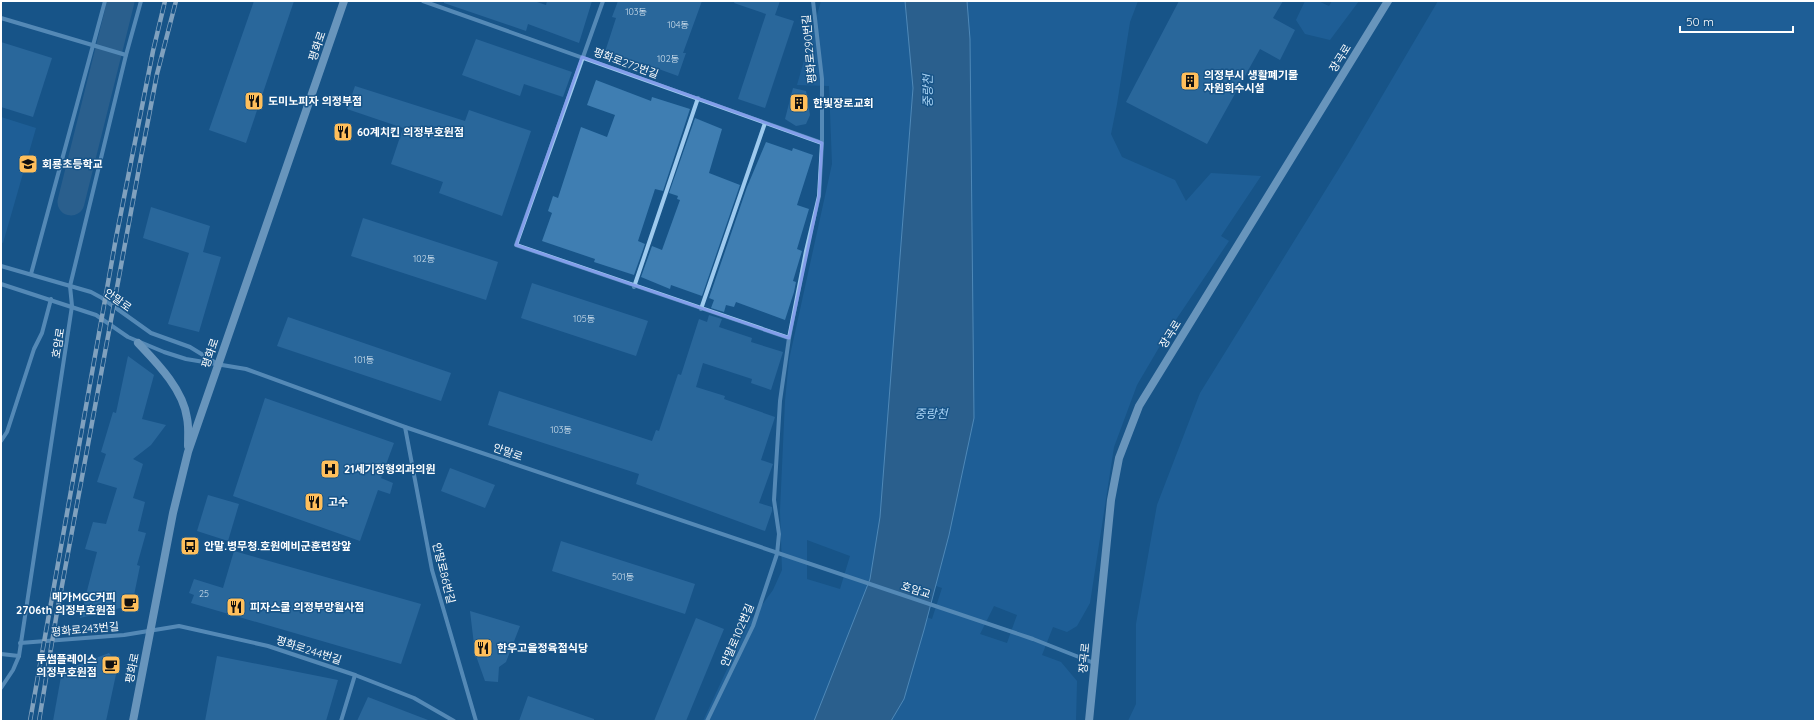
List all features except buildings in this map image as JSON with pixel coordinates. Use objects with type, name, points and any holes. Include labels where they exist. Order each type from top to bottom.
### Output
[{"type":"main road","name":"평화로","points":[[133,721],[173,513],[188,452],[344,1]]},
{"type":"main road","name":"장곡로","points":[[1089,721],[1111,500],[1119,458],[1139,406],[1388,1]]},
{"type":"main road","points":[[138,343],[154,360],[177,391],[183,403],[188,418],[188,452]]},
{"type":"street","points":[[31,274],[105,1]]},
{"type":"street","name":"호암로","points":[[1,688],[13,670],[19,656],[72,306],[70,286],[126,55],[141,1]]},
{"type":"street","name":"평화로272번길","points":[[423,1],[822,143]]},
{"type":"street","points":[[603,1],[516,245],[634,287],[789,338]]},
{"type":"street","name":"평화로290번길","points":[[789,338],[806,250],[819,196],[822,143],[822,79],[813,1]]},
{"type":"street","points":[[1,18],[126,55]]},
{"type":"street","points":[[634,287],[698,98]]},
{"type":"street","points":[[701,309],[765,123]]},
{"type":"street","name":"안말로","points":[[1,266],[91,292],[102,298],[151,333],[190,347],[218,364]]},
{"type":"street","name":"안말로","points":[[1,284],[51,299],[96,315],[118,332],[138,343],[186,358],[246,369],[405,427],[793,559]]},
{"type":"street","points":[[1,441],[7,432],[34,348],[42,333],[51,299]]},
{"type":"street","name":"안말로102번길","points":[[707,721],[753,626],[777,554],[779,534],[774,500],[777,427],[789,338]]},
{"type":"street","name":"안말로86번길","points":[[405,427],[432,570],[476,721]]},
{"type":"street","name":"호암교","points":[[793,559],[1033,639],[1094,663]]},
{"type":"street","name":"평화로244번길","points":[[151,631],[180,626],[268,646],[355,675],[414,698],[454,721]]},
{"type":"street","name":"평화로243번길","points":[[20,643],[151,631]]},
{"type":"street","points":[[1,654],[19,656]]},
{"type":"street","points":[[341,721],[355,675]]},
{"type":"highlighted area","points":[[582,57],[822,143],[819,196],[789,338],[516,245]]},
{"type":"shaded area","points":[[821,1],[1138,1],[1130,22],[1111,134],[1122,157],[1175,180],[1186,201],[1211,173],[1261,176],[1221,236],[1229,241],[1171,327],[1137,385],[1114,447],[1090,603],[1077,626],[1067,632],[1053,627],[1042,655],[1061,662],[1077,681],[1076,721],[703,721],[748,624],[773,590],[782,570],[780,511],[785,401],[789,360],[832,164],[829,86],[797,85]],"holes":[[[807,540],[850,556],[840,589],[807,579]],[[887,569],[942,588],[932,619],[880,602]],[[994,606],[1017,615],[1007,643],[980,634]]]},
{"type":"shaded area","points":[[1305,1],[1318,1],[1329,6],[1332,1],[1359,1],[1330,40],[1305,34],[1296,20]]},
{"type":"shaded area","points":[[1438,1],[1815,1],[1815,721],[1128,721],[1136,704],[1136,624],[1157,505],[1200,393],[1348,154]]},
{"type":"shaded area","points":[[1,117],[36,128],[3,243],[1,242]]},
{"type":"water","name":"중랑천","points":[[905,1],[967,1],[970,39],[974,418],[949,535],[904,699],[891,721],[814,721],[870,579],[880,517],[913,88]]},
{"type":"waterway","points":[[71,202],[121,1]]},
{"type":"railway","points":[[30,721],[116,238],[153,51],[165,1]]},
{"type":"railway","points":[[39,721],[56,618],[142,152],[157,74],[176,1]]},
{"type":"place","name":"의정부시 생활폐기물 자원회수시설","points":[[1190,81]]},
{"type":"place","name":"도미노피자 의정부점","points":[[254,101]]},
{"type":"place","name":"한빛장로교회","points":[[799,103]]},
{"type":"place","name":"60계치킨 의정부호원점","points":[[343,132]]},
{"type":"place","name":"회룡초등학교","points":[[28,164]]},
{"type":"place","name":"21세기정형외과의원","points":[[330,469]]},
{"type":"place","name":"고수","points":[[314,502]]},
{"type":"place","name":"안말.병무청.호원예비군훈련장앞","points":[[190,546]]},
{"type":"place","name":"메가MGC커피 2706th 의정부호원점","points":[[130,603]]},
{"type":"place","name":"피자스쿨 의정부망월사점","points":[[236,607]]},
{"type":"place","name":"한우고을정육점식당","points":[[483,648]]},
{"type":"place","name":"투썸플레이스 의정부호원점","points":[[111,665]]}]
